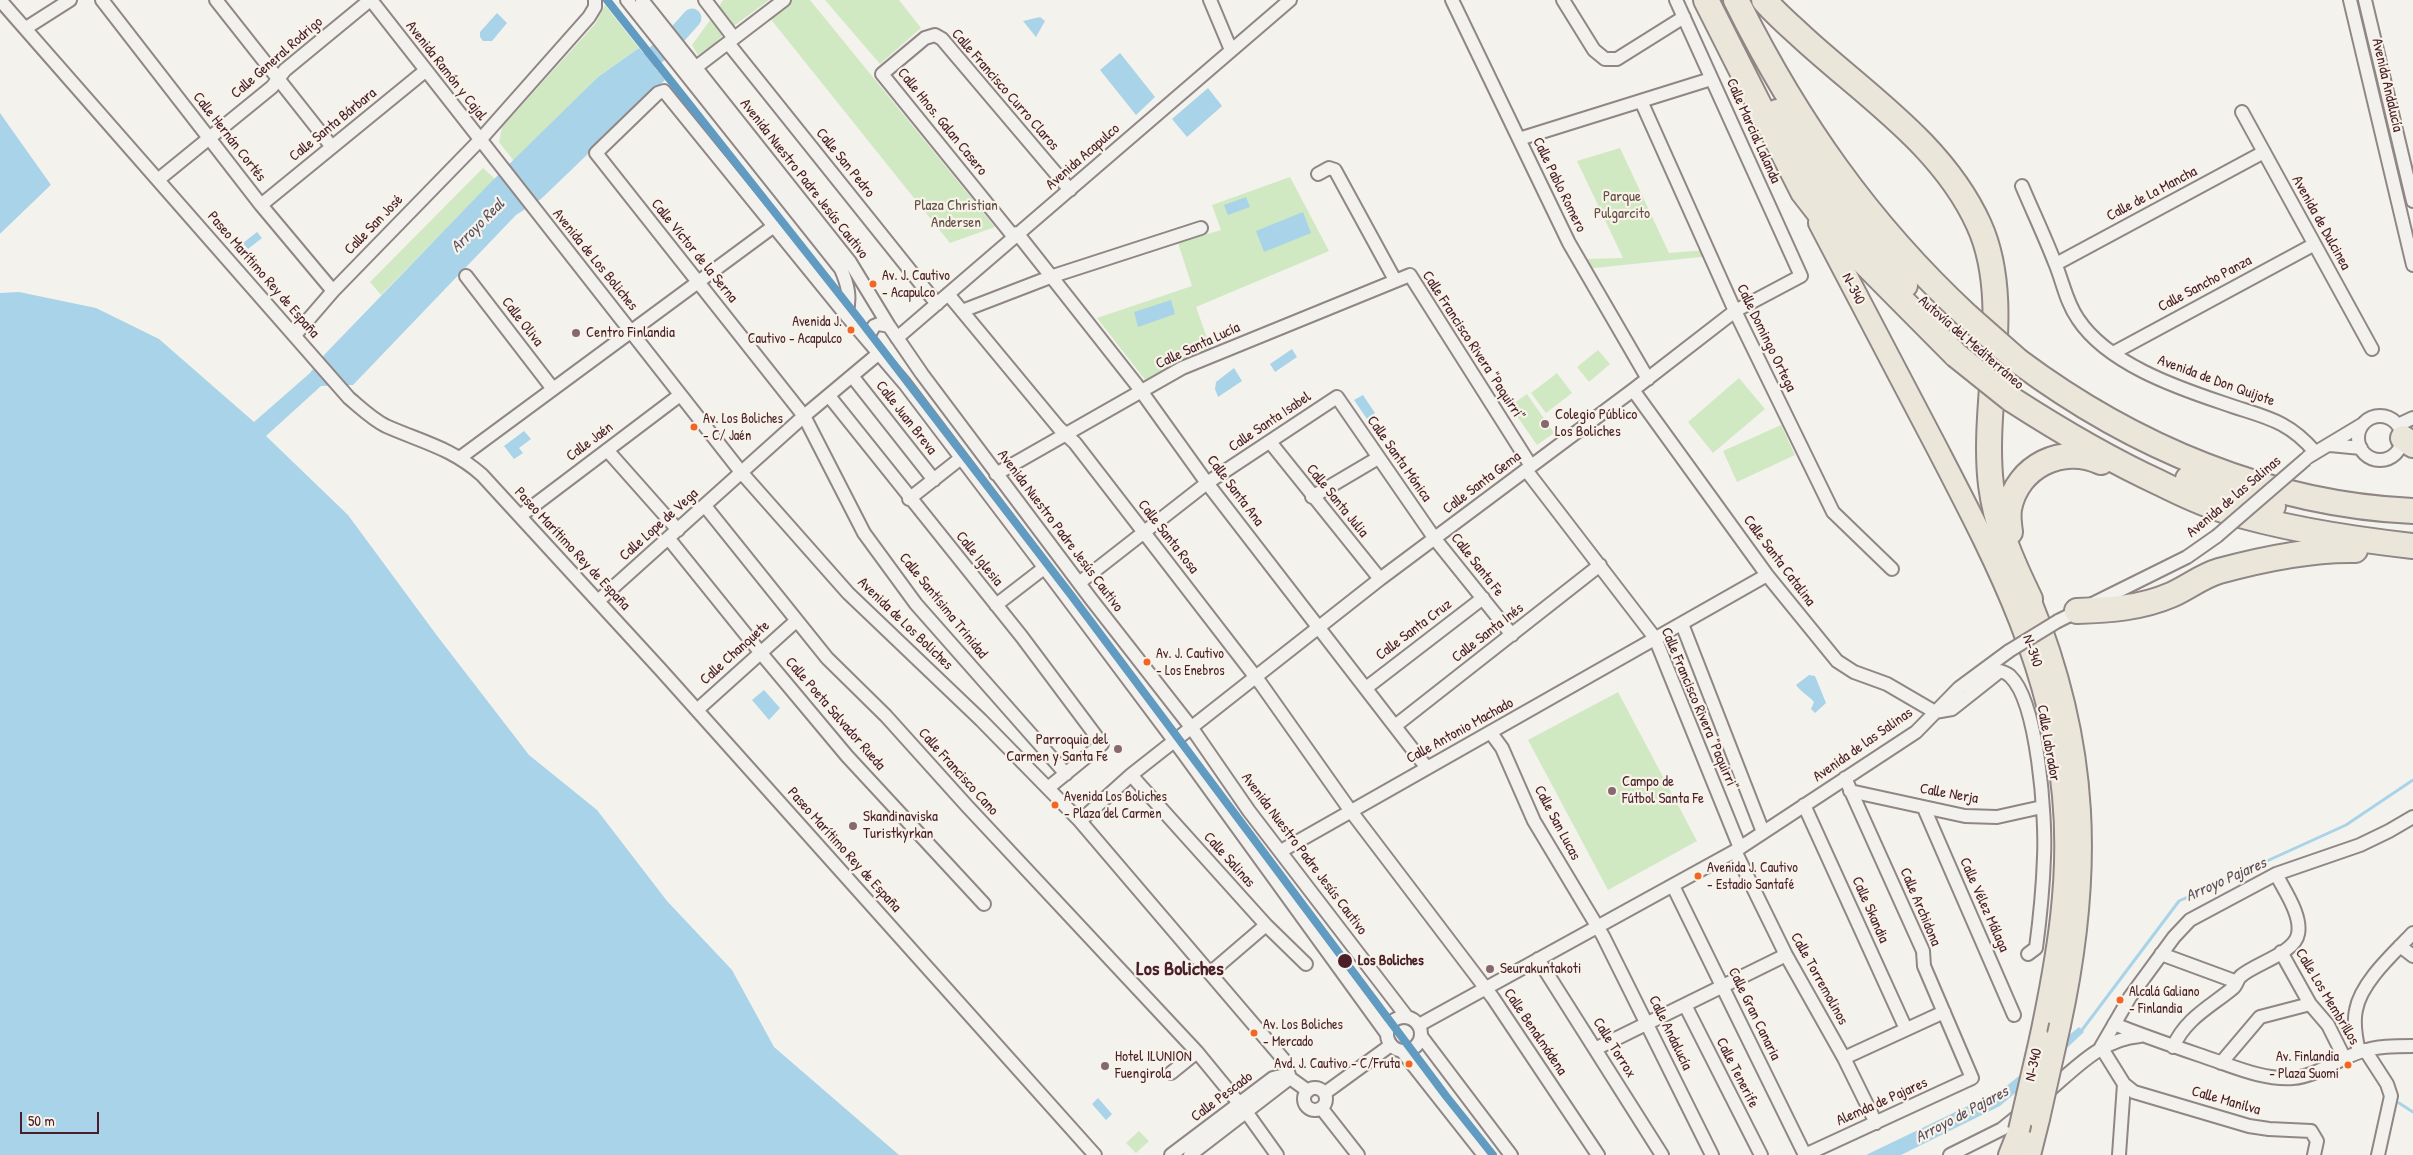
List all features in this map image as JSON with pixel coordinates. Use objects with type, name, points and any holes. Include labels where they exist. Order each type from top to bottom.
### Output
[{"type":"highway","points":[[1706,0],[1803,192],[1835,233],[2015,381],[2085,446],[2187,496]]},
{"type":"highway","name":"Autovía del Mediterráneo","points":[[1717,0],[1750,68],[1833,197],[1908,288],[1961,337],[2015,381],[2111,444],[2164,470],[2268,505],[2332,520],[2413,530]]},
{"type":"highway","name":"Autovía del Mediterráneo","points":[[1736,0],[1763,54],[1808,128],[1876,222],[1936,288],[1961,337]]},
{"type":"highway","points":[[1764,0],[1933,154],[1962,190],[1980,227],[1990,261],[1996,307],[1990,440],[1991,485],[2000,528],[2009,556],[2030,599]]},
{"type":"highway","name":"Autovía del Mediterráneo","points":[[2015,381],[2060,392],[2124,429],[2187,459],[2260,485],[2332,503],[2413,511]]},
{"type":"highway","points":[[2030,599],[2010,532],[2009,509],[2019,482],[2038,464],[2064,455],[2092,458],[2141,481],[2222,510],[2291,526],[2373,541],[2413,546]]},
{"type":"highway","points":[[2067,616],[2146,604],[2170,595],[2217,572],[2324,549],[2413,551]]},
{"type":"main road","name":"N-340","points":[[1803,192],[1993,557],[2024,627],[2046,697],[2059,759],[2064,797],[2066,860],[2058,945],[2040,1039],[2019,1130],[2009,1155]]},
{"type":"main road","name":"N-340","points":[[2030,599],[2046,641],[2063,696],[2081,795],[2082,865],[2075,948],[2060,1025],[2030,1155]]},
{"type":"street","name":"Paseo Marítimo Rey de España","points":[[0,0],[159,179],[349,398],[366,413],[386,426],[438,445],[461,457],[482,475],[697,710],[1095,1155]]},
{"type":"street","points":[[26,28],[70,0]]},
{"type":"street","name":"Calle Hernán Cortés","points":[[102,0],[261,205],[332,292]]},
{"type":"street","points":[[216,0],[332,147]]},
{"type":"street","name":"Calle General Rodrigo","points":[[159,179],[272,86],[285,70],[370,0]]},
{"type":"street","name":"Avenida Ramón y Cajal","points":[[370,0],[497,162]]},
{"type":"street","points":[[627,0],[646,15],[689,66],[731,41],[784,0]]},
{"type":"street","points":[[642,0],[646,15]]},
{"type":"street","name":"Calle San Pedro","points":[[704,0],[731,41],[937,304]]},
{"type":"street","points":[[1210,0],[1231,50]]},
{"type":"street","name":"Avenida Acapulco","points":[[897,338],[1290,0]]},
{"type":"street","name":"Calle Pablo Romero","points":[[1452,0],[1569,243],[1648,379]]},
{"type":"street","points":[[1563,0],[1594,50],[1605,59],[1617,59],[1684,17]]},
{"type":"street","name":"Calle Marcial Lalanda","points":[[1676,0],[1800,276]]},
{"type":"street","name":"Avenida Andalucía","points":[[2350,0],[2413,265]]},
{"type":"street","name":"Avenida Andalucía","points":[[2365,0],[2413,201]]},
{"type":"street","name":"Calle San José","points":[[295,335],[332,292],[480,140],[595,4]]},
{"type":"street","name":"Calle Francisco Curro Claros","points":[[882,74],[925,38],[936,35],[942,39],[1070,190]]},
{"type":"street","name":"Avenida Nuestro Padre Jesús Cautivo","points":[[689,66],[840,269],[849,288],[849,306],[846,315]]},
{"type":"street","name":"Avenida Nuestro Padre Jesús Cautivo","points":[[689,66],[850,262],[897,338],[996,474],[1191,728],[1249,811],[1407,1017]]},
{"type":"street","name":"Calle Santa Bárbara","points":[[261,205],[425,71]]},
{"type":"street","name":"Calle Hnos. Galan Casero","points":[[882,74],[1016,235]]},
{"type":"street","points":[[1519,139],[1711,79]]},
{"type":"street","name":"Calle Víctor de la Serna","points":[[774,226],[664,91],[658,93],[596,153],[804,416]]},
{"type":"street","name":"Calle Domingo Ortega","points":[[1641,101],[1735,311],[1833,512],[1892,569]]},
{"type":"street","name":"Avenida de Dulcinea","points":[[2242,112],[2372,349]]},
{"type":"street","name":"Calle de La Mancha","points":[[2056,264],[2264,152]]},
{"type":"street","name":"Avenida de Los Boliches","points":[[497,162],[741,472],[848,593],[981,720],[1080,821],[1284,1060],[1290,1078]]},
{"type":"street","points":[[1318,174],[1329,168],[1335,170],[1395,280]]},
{"type":"street","name":"Avenida de Don Quijote","points":[[2022,186],[2056,264],[2066,299],[2078,320],[2094,337],[2113,353],[2182,389],[2282,423],[2310,455]]},
{"type":"street","points":[[461,457],[774,226],[878,354],[905,384],[1174,741],[1393,1043],[1484,1155]]},
{"type":"street","points":[[962,311],[1053,276],[1201,228]]},
{"type":"street","name":"Calle Santa Ana","points":[[1016,235],[1053,276],[1207,483],[1427,768]]},
{"type":"street","name":"Calle Sancho Panza","points":[[2113,353],[2313,244]]},
{"type":"street","name":"Calle Francisco Rivera \"Paquirri\"","points":[[1395,280],[1410,275],[1529,468],[1655,638],[1737,849]]},
{"type":"street","name":"Calle Oliva","points":[[466,276],[553,389]]},
{"type":"street","name":"Calle Santa Gema","points":[[1080,821],[1131,775],[1380,579],[1648,379],[1735,311],[1800,276]]},
{"type":"street","name":"Calle Santa Lucía","points":[[996,474],[1182,368],[1395,280]]},
{"type":"street","name":"Calle Santa Rosa","points":[[948,294],[1075,443],[1256,677],[1350,810]]},
{"type":"street","points":[[867,339],[874,326],[880,324],[889,326]]},
{"type":"street","points":[[893,372],[906,370],[909,364],[909,353]]},
{"type":"street","name":"Calle Lope de Vega","points":[[598,601],[804,416],[878,354]]},
{"type":"street","name":"Calle Juan Breva","points":[[852,376],[936,478]]},
{"type":"street","name":"Calle Santa Catalina","points":[[1633,390],[1767,575],[1837,661],[1854,672],[1887,684],[1935,712]]},
{"type":"street","name":"Calle Jaén","points":[[520,516],[680,395]]},
{"type":"street","name":"Calle Iglesia","points":[[829,396],[909,499],[996,605],[1102,744],[1066,774]]},
{"type":"street","name":"Calle Santa Isabel","points":[[1079,583],[1207,483],[1337,397]]},
{"type":"street","name":"Calle Santa Mónica","points":[[1337,397],[1435,539]]},
{"type":"street","name":"Calle Santísima Trinidad","points":[[804,416],[864,533],[916,604],[1066,774]]},
{"type":"street","points":[[2381,416],[2394,420],[2407,431],[2398,452],[2386,460],[2371,458],[2361,448],[2358,436],[2363,424],[2368,419],[2381,416]]},
{"type":"street","name":"Avenida de las Salinas","points":[[1420,1030],[1485,988],[1674,886],[1737,849],[1916,732],[1959,688],[2009,651],[2067,616],[2187,557],[2218,536],[2310,455],[2363,424]]},
{"type":"street","name":"Calle Santa Julia","points":[[1270,442],[1312,497],[1380,579]]},
{"type":"street","points":[[2330,445],[2361,448]]},
{"type":"street","name":"Calle Poeta Salvador Rueda","points":[[607,450],[760,652],[848,756],[984,904]]},
{"type":"street","points":[[909,499],[961,458]]},
{"type":"street","points":[[1312,497],[1378,458]]},
{"type":"street","name":"Calle Francisco Cano","points":[[705,506],[827,658],[886,716],[967,806],[1197,1052],[1243,1108],[1277,1155]]},
{"type":"street","name":"Calle Santa Fe","points":[[1435,539],[1512,636]]},
{"type":"street","name":"Calle Santa Inés","points":[[1395,726],[1600,565]]},
{"type":"street","points":[[996,605],[1044,568]]},
{"type":"street","name":"Calle Antonio Machado","points":[[1281,851],[1350,810],[1491,733],[1767,575]]},
{"type":"street","name":"Calle Santa Cruz","points":[[1366,688],[1483,598]]},
{"type":"street","name":"Calle Chanquete","points":[[697,710],[796,621]]},
{"type":"street","points":[[1682,624],[1763,832]]},
{"type":"street","name":"Calle Labrador","points":[[1935,712],[1952,709],[2000,671],[2009,675],[2022,693],[2032,725],[2039,771],[2042,813]]},
{"type":"street","name":"Calle San Lucas","points":[[1491,733],[1502,748],[1534,821],[1596,927]]},
{"type":"street","points":[[1048,788],[1066,774]]},
{"type":"street","name":"Calle Salinas","points":[[1131,775],[1266,925],[1306,964]]},
{"type":"street","name":"Calle Archidona","points":[[1845,778],[1923,951],[1924,966],[1972,1078]]},
{"type":"street","name":"Calle Nerja","points":[[1850,790],[1965,816],[1998,817],[2042,813]]},
{"type":"street","name":"Calle Skandia","points":[[1804,805],[1906,1029]]},
{"type":"street","name":"Calle Vélez Málaga","points":[[1924,808],[2014,1015]]},
{"type":"street","name":"Calle Benalmádena","points":[[1350,810],[1485,988],[1598,1155]]},
{"type":"street","points":[[2028,954],[2036,948],[2042,898],[2044,854],[2042,813]]},
{"type":"street","points":[[2101,1047],[2130,996],[2161,954],[2190,920],[2276,874],[2360,845],[2413,817]]},
{"type":"street","name":"Calle Torremolinos","points":[[1737,849],[1786,955],[1844,1058],[1876,1123]]},
{"type":"street","points":[[2173,1047],[2185,1025],[2198,1013],[2235,987],[2239,977],[2291,946],[2298,935],[2298,921],[2276,874]]},
{"type":"street","name":"Calle Gran Canaria","points":[[1674,886],[1805,1155]]},
{"type":"street","points":[[1210,973],[1266,925]]},
{"type":"street","name":"Calle Andalucía","points":[[1596,927],[1604,936],[1712,1155]]},
{"type":"street","points":[[2378,1155],[2391,1096],[2388,1084],[2362,1051],[2355,1016],[2360,995],[2380,968],[2413,933]]},
{"type":"street","points":[[2400,946],[2413,956]]},
{"type":"street","name":"Calle Los Membrillos","points":[[2281,952],[2310,1004],[2328,1025],[2345,1059]]},
{"type":"street","points":[[2161,954],[2237,982]]},
{"type":"street","points":[[1595,1049],[1786,955]]},
{"type":"street","name":"Calle Torrox","points":[[1538,959],[1662,1155]]},
{"type":"street","points":[[2221,1063],[2260,1017],[2310,1004]]},
{"type":"street","name":"Calle Tenerife","points":[[1685,1005],[1761,1155]]},
{"type":"street","points":[[1844,1058],[1944,1012]]},
{"type":"street","points":[[1393,1043],[1393,1021],[1407,1017],[1420,1030],[1512,1155]]},
{"type":"street","points":[[2114,1024],[2173,1047],[2257,1074],[2294,1078],[2362,1051],[2387,1046],[2413,1046]]},
{"type":"street","points":[[1393,1043],[1412,1049],[1420,1041],[1420,1030]]},
{"type":"street","points":[[1950,1155],[2002,1129],[2101,1047],[2126,1037],[2142,1035]]},
{"type":"street","points":[[1325,1093],[1393,1043]]},
{"type":"street","points":[[2101,1047],[2129,1088],[2119,1155]]},
{"type":"street","points":[[1171,1073],[1197,1052]]},
{"type":"street","points":[[1290,1078],[1308,1091]]},
{"type":"street","name":"Calle Pescado","points":[[1171,1155],[1290,1078]]},
{"type":"street","name":"Alemda de Pajares","points":[[1805,1155],[1972,1078]]},
{"type":"street","points":[[1318,1088],[1325,1093],[1326,1103],[1322,1109],[1314,1111],[1305,1105],[1304,1098],[1308,1091],[1318,1088]]},
{"type":"street","name":"Calle Manilva","points":[[2129,1088],[2250,1126],[2311,1131],[2317,1141],[2314,1155]]},
{"type":"street","name":"Calle Pescado","points":[[1190,1155],[1243,1108]]},
{"type":"street","points":[[1322,1109],[1355,1154]]},
{"type":"green space","points":[[723,0],[769,0],[731,28],[717,10]]},
{"type":"green space","name":"Plaza Christian Andersen","points":[[792,0],[810,0],[995,227],[950,243],[769,17]]},
{"type":"green space","points":[[825,0],[899,0],[921,28],[880,64]]},
{"type":"green space","points":[[605,5],[639,48],[598,77],[514,161],[499,142],[502,127],[596,23]]},
{"type":"green space","points":[[713,16],[726,32],[711,47],[698,55],[692,45]]},
{"type":"green space","name":"Parque Pulgarcito","points":[[1620,148],[1669,253],[1707,250],[1710,256],[1585,269],[1581,262],[1586,259],[1623,258],[1577,161]]},
{"type":"green space","points":[[483,168],[495,179],[381,295],[370,282]]},
{"type":"green space","points":[[1290,177],[1329,251],[1196,307],[1212,352],[1175,364],[1146,381],[1097,318],[1192,286],[1178,243],[1221,230],[1212,205]]},
{"type":"green space","points":[[1598,350],[1610,364],[1589,382],[1577,367]]},
{"type":"green space","points":[[1557,373],[1572,393],[1546,413],[1531,393]]},
{"type":"green space","points":[[1739,378],[1765,409],[1713,453],[1688,422]]},
{"type":"green space","points":[[1527,394],[1554,433],[1537,445],[1510,406]]},
{"type":"green space","points":[[1781,425],[1795,455],[1737,482],[1723,451]]},
{"type":"green space","name":"Campo de Fútbol Santa Fe","points":[[1618,692],[1697,841],[1608,890],[1528,740]]},
{"type":"green space","points":[[1139,1131],[1149,1141],[1136,1153],[1126,1143]]},
{"type":"water","points":[[497,13],[507,23],[492,41],[483,41],[480,37],[480,32]]},
{"type":"water","points":[[1040,17],[1045,21],[1036,37],[1023,21]]},
{"type":"water","points":[[639,48],[665,80],[541,199],[516,215],[353,385],[321,386],[266,436],[348,515],[438,637],[529,755],[597,810],[667,901],[732,970],[774,1047],[899,1155],[0,1155],[0,293],[19,292],[96,308],[159,339],[254,422],[310,373],[325,354],[491,182],[598,77]]},
{"type":"water","points":[[1120,53],[1155,97],[1136,115],[1100,70]]},
{"type":"water","points":[[1208,88],[1222,106],[1187,137],[1172,119]]},
{"type":"water","points":[[0,113],[51,185],[0,234]]},
{"type":"water","points":[[1246,197],[1250,207],[1228,215],[1224,205]]},
{"type":"water","points":[[1303,212],[1311,233],[1264,252],[1256,231]]},
{"type":"water","points":[[257,232],[262,238],[248,249],[243,243]]},
{"type":"water","points":[[1171,300],[1175,314],[1138,327],[1134,312]]},
{"type":"water","points":[[1292,349],[1297,357],[1275,372],[1270,364]]},
{"type":"water","points":[[1234,368],[1242,381],[1218,397],[1215,389],[1216,382]]},
{"type":"water","points":[[1363,395],[1375,413],[1367,419],[1354,400]]},
{"type":"water","points":[[524,431],[531,439],[519,448],[523,453],[514,459],[504,446]]},
{"type":"water","points":[[1809,675],[1815,676],[1826,703],[1815,713],[1811,709],[1814,702],[1796,685]]},
{"type":"water","points":[[764,690],[780,708],[769,720],[752,700]]},
{"type":"water","name":"Arroyo de Pajares","points":[[2079,1027],[2084,1032],[2000,1106],[1901,1155],[1866,1155],[2003,1089]]},
{"type":"water","points":[[1098,1098],[1112,1114],[1106,1120],[1092,1104]]},
{"type":"pier","points":[[51,185],[53,187],[0,237],[0,234]]},
{"type":"waterway","name":"Arroyo Real","points":[[631,75],[668,45],[692,18]]},
{"type":"waterway","name":"Arroyo Pajares","points":[[2082,1030],[2179,901],[2346,825],[2413,780]]},
{"type":"waterway","points":[[2399,1103],[2413,1112]]},
{"type":"transit line","points":[[607,0],[859,319],[1071,595],[1446,1096],[1493,1155]]},
{"type":"place","name":"Av. J. Cautivo - Acapulco","points":[[873,284]]},
{"type":"place","name":"Avenida J. Cautivo - Acapulco","points":[[851,330]]},
{"type":"place","name":"Centro Finlandia","points":[[576,333]]},
{"type":"place","name":"Colegio Público Los Boliches","points":[[1545,424]]},
{"type":"place","name":"Av. Los Boliches - C/ Jaén","points":[[694,427]]},
{"type":"place","name":"Av. J. Cautivo - Los Enebros","points":[[1147,662]]},
{"type":"place","name":"Parroquia del Carmen y Santa Fe","points":[[1118,749]]},
{"type":"place","name":"Campo de Fútbol Santa Fe","points":[[1612,791]]},
{"type":"place","name":"Avenida Los Boliches - Plaza del Carmen","points":[[1055,805]]},
{"type":"place","name":"Skandinaviska Turistkyrkan","points":[[853,826]]},
{"type":"place","name":"Avenida J. Cautivo - Estadio Santafé","points":[[1698,876]]},
{"type":"place","name":"Los Boliches","points":[[1345,961]]},
{"type":"place","name":"Seurakuntakoti","points":[[1490,969]]},
{"type":"place","name":"Alcalá Galiano - Finlandia","points":[[2120,1000]]},
{"type":"place","name":"Av. Los Boliches - Mercado","points":[[1254,1033]]},
{"type":"place","name":"Avd. J. Cautivo - C/Fruta","points":[[1409,1064]]},
{"type":"place","name":"Av. Finlandia - Plaza Suomi","points":[[2348,1065]]},
{"type":"place","name":"Hotel ILUNION Fuengirola","points":[[1105,1066]]},
{"type":"district","name":"Los Boliches","points":[[1180,970]]}]
